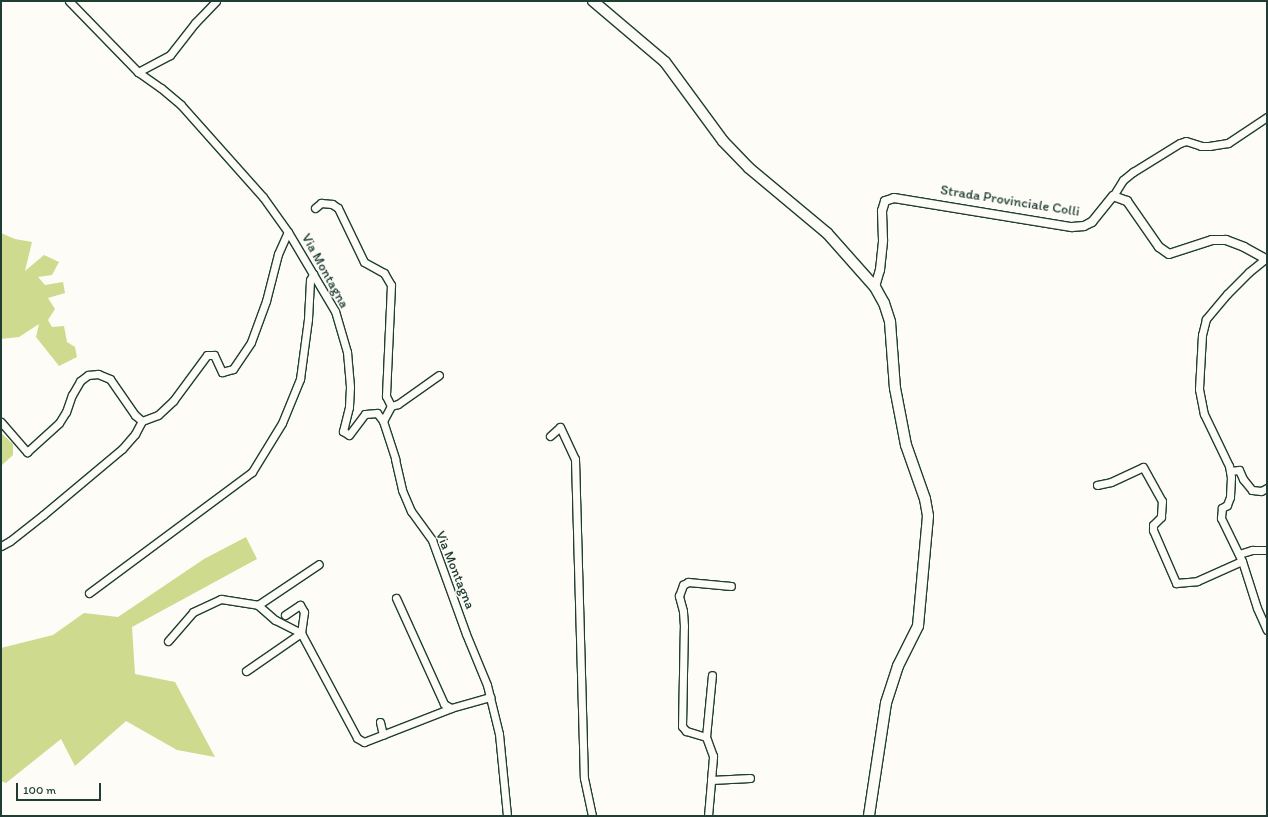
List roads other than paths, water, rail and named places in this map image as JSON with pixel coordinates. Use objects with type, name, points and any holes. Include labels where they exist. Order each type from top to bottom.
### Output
[{"type":"main road","points":[[593,1],[665,62],[723,141],[749,168],[827,232],[874,287],[884,303],[890,322],[895,388],[906,445],[925,499],[928,516],[918,626],[898,666],[886,703],[869,816]]},
{"type":"street","name":"Via Montagna","points":[[69,1],[138,72],[181,104],[263,197],[288,232],[335,311],[347,352],[349,407],[344,431],[349,438],[365,414],[377,413],[383,421],[395,459],[402,490],[411,511],[432,540],[466,634],[487,685],[498,734],[507,816]]},
{"type":"street","points":[[138,72],[170,55],[195,23],[216,1]]},
{"type":"street","points":[[1267,117],[1228,143],[1209,146],[1201,146],[1186,141],[1180,143],[1133,172],[1124,180],[1113,196],[1127,201],[1159,247],[1169,254],[1212,240],[1226,240],[1266,260],[1249,272],[1227,294],[1206,319],[1202,335],[1198,389],[1204,414],[1230,471],[1230,497],[1227,505],[1222,508],[1221,518],[1242,561],[1257,608],[1267,630]]},
{"type":"street","name":"Strada Provinciale Colli","points":[[874,287],[880,270],[883,240],[882,211],[885,201],[894,198],[1072,227],[1084,226],[1092,222],[1113,196]]},
{"type":"street","points":[[315,208],[321,203],[332,204],[338,208],[364,262],[384,273],[391,285],[386,396],[391,406]]},
{"type":"street","points":[[1,546],[10,542],[122,448],[135,434],[142,421],[158,415],[173,401],[207,355],[214,355],[222,372],[233,369],[251,342],[266,300],[278,254],[288,232]]},
{"type":"street","points":[[89,593],[252,472],[282,424],[300,379],[308,319],[310,280],[313,274]]},
{"type":"street","points":[[1,422],[27,452],[59,424],[80,381],[88,375],[98,374],[110,378],[135,415],[142,421]]},
{"type":"street","points":[[383,421],[391,406],[398,404],[439,375]]},
{"type":"street","points":[[550,436],[560,427],[575,459],[584,778],[592,816]]},
{"type":"street","points":[[1097,485],[1111,482],[1143,467],[1162,501],[1161,517],[1153,525],[1153,530],[1176,583],[1197,581],[1242,561]]},
{"type":"street","points":[[1230,471],[1239,470],[1242,478],[1252,490],[1261,491],[1267,488]]},
{"type":"street","points":[[1239,554],[1252,550],[1266,550]]},
{"type":"street","points":[[258,605],[319,564]]},
{"type":"street","points":[[706,737],[686,730],[682,726],[684,626],[683,611],[679,596],[683,585],[688,582],[731,586]]},
{"type":"street","points":[[396,598],[444,704],[451,708]]},
{"type":"street","points":[[168,641],[193,612],[221,599],[258,605],[275,620],[301,633],[357,738],[364,742],[451,708],[490,697]]},
{"type":"street","points":[[246,671],[301,633],[304,612],[300,605],[285,615]]},
{"type":"street","points":[[708,816],[713,756],[706,737],[712,675]]},
{"type":"street","points":[[380,722],[383,735]]},
{"type":"street","points":[[710,780],[750,778]]}]
